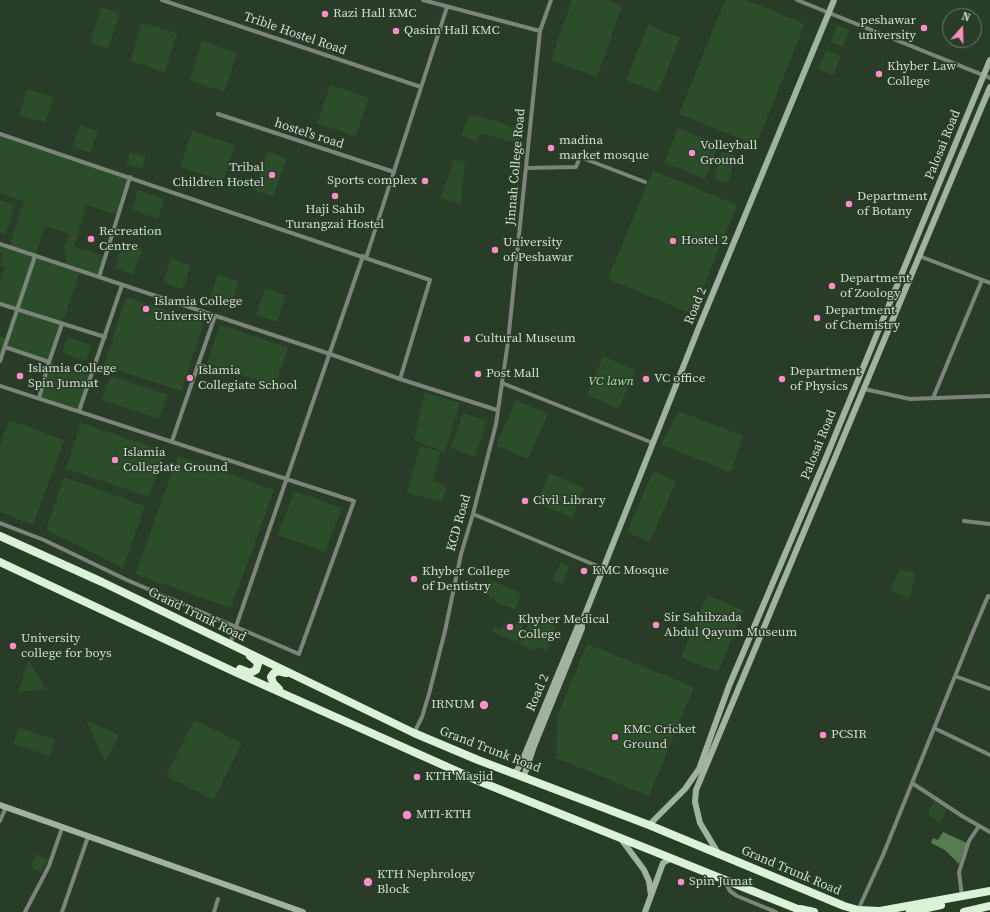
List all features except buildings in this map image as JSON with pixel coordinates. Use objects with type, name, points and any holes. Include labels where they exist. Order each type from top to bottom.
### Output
[{"type":"highway","name":"Grand Trunk Road","points":[[0,536],[89,576],[231,645],[301,677],[414,733],[478,760],[524,776],[649,825],[821,897],[858,910],[872,911],[990,891]]},
{"type":"highway","points":[[0,562],[196,654],[481,782],[801,911],[814,912]]},
{"type":"highway","points":[[196,654],[207,656],[247,672],[254,672],[258,667],[256,661],[231,645]]},
{"type":"highway","points":[[301,677],[278,671],[274,673],[272,678],[273,683],[277,688],[288,696],[304,703]]},
{"type":"highway","points":[[910,912],[947,904],[959,897]]},
{"type":"highway","points":[[964,912],[990,906]]},
{"type":"highway","points":[[986,912],[990,911]]},
{"type":"street","name":"Trible Hostel Road","points":[[162,0],[421,87]]},
{"type":"street","points":[[424,0],[540,31]]},
{"type":"street","name":"Jinnah College Road","points":[[497,410],[502,383],[540,31],[551,0]]},
{"type":"street","points":[[797,0],[990,78]]},
{"type":"street","name":"Road 2","points":[[524,776],[534,746],[582,628],[582,622],[602,568],[834,0]]},
{"type":"street","points":[[231,645],[330,354],[394,172],[447,7]]},
{"type":"street","name":"Palosai Road","points":[[649,825],[685,789],[708,753],[729,686],[762,611],[990,60]]},
{"type":"street","points":[[718,853],[700,823],[695,802],[696,790],[708,753],[864,389],[918,256],[990,87]]},
{"type":"street","name":"hostel's road","points":[[218,114],[394,172]]},
{"type":"street","points":[[0,134],[430,280],[400,379]]},
{"type":"street","points":[[526,168],[576,167],[580,157],[645,182]]},
{"type":"street","points":[[98,277],[130,177]]},
{"type":"street","points":[[0,244],[330,354],[400,379],[497,410]]},
{"type":"street","points":[[911,252],[990,283]]},
{"type":"street","points":[[0,361],[35,256]]},
{"type":"street","points":[[933,398],[982,280]]},
{"type":"street","points":[[80,411],[122,285]]},
{"type":"street","points":[[0,304],[105,337]]},
{"type":"street","points":[[172,441],[215,316]]},
{"type":"street","points":[[38,398],[62,324]]},
{"type":"street","points":[[5,347],[49,362]]},
{"type":"street","points":[[868,355],[876,359]]},
{"type":"street","points":[[198,365],[214,370]]},
{"type":"street","points":[[502,383],[653,443]]},
{"type":"street","points":[[0,386],[354,501],[300,654],[236,628],[134,583],[34,536],[0,523]]},
{"type":"street","points":[[864,389],[910,399],[990,396]]},
{"type":"street","name":"KCD Road","points":[[414,733],[422,717],[429,694],[445,631],[461,554],[496,424],[497,410]]},
{"type":"street","points":[[473,514],[602,568]]},
{"type":"street","points":[[964,521],[990,524]]},
{"type":"street","points":[[858,910],[883,855],[988,596],[990,597]]},
{"type":"street","name":"Road 2","points":[[515,773],[521,764],[578,626],[582,622]]},
{"type":"street","points":[[955,676],[990,689]]},
{"type":"street","points":[[934,728],[990,755]]},
{"type":"street","points":[[912,783],[990,832]]},
{"type":"street","points":[[0,821],[3,806],[303,912]]},
{"type":"street","points":[[959,897],[959,872],[969,841],[979,826]]},
{"type":"street","points":[[25,912],[49,866],[62,828]]},
{"type":"street","points":[[62,912],[88,837]]},
{"type":"street","points":[[621,839],[644,870],[649,881],[651,895]]},
{"type":"street","points":[[645,912],[663,863],[670,859]]},
{"type":"street","points":[[724,880],[730,891],[737,896],[776,912]]},
{"type":"street","points":[[214,912],[218,899]]},
{"type":"green space","points":[[572,0],[605,0],[622,6],[597,77],[551,60]]},
{"type":"green space","points":[[725,0],[746,0],[805,24],[756,145],[679,114]]},
{"type":"green space","points":[[101,7],[119,13],[108,49],[90,43]]},
{"type":"green space","points":[[142,23],[177,33],[165,72],[130,61]]},
{"type":"green space","points":[[648,25],[680,38],[658,93],[626,80]]},
{"type":"green space","points":[[837,25],[850,30],[843,47],[830,42]]},
{"type":"green space","points":[[202,41],[237,53],[224,92],[190,80]]},
{"type":"green space","points":[[826,50],[841,56],[833,75],[818,69]]},
{"type":"green space","points":[[330,85],[369,98],[356,136],[317,124]]},
{"type":"green space","points":[[27,89],[53,97],[45,123],[19,115]]},
{"type":"green space","points":[[469,115],[476,115],[522,130],[519,144],[483,134],[479,135],[477,142],[461,136]]},
{"type":"green space","points":[[80,125],[98,131],[90,153],[73,147]]},
{"type":"green space","name":"Volleyball Ground","points":[[678,128],[719,144],[705,179],[664,163]]},
{"type":"green space","points":[[192,131],[235,145],[223,181],[180,167]]},
{"type":"green space","points":[[0,134],[130,177],[118,215],[86,205],[74,247],[105,256],[99,277],[80,271],[49,362],[4,347],[0,358],[0,336],[6,338],[16,308],[0,303],[0,282],[5,267],[0,265],[3,253],[0,252],[0,244],[9,247],[24,201],[0,193]],"holes":[[[45,226],[70,234],[64,246],[67,266],[35,256]]]},
{"type":"green space","points":[[130,152],[146,157],[142,169],[126,164]]},
{"type":"green space","points":[[268,152],[287,159],[273,197],[254,190]]},
{"type":"green space","points":[[722,152],[736,156],[728,183],[714,179]]},
{"type":"green space","points":[[454,159],[465,162],[461,204],[441,198]]},
{"type":"green space","name":"Hostel 2","points":[[653,170],[737,205],[692,314],[608,279]]},
{"type":"green space","points":[[138,190],[164,199],[158,219],[132,210]]},
{"type":"green space","points":[[0,200],[15,205],[5,235],[0,233]]},
{"type":"green space","points":[[123,243],[142,249],[133,275],[115,268]]},
{"type":"green space","points":[[171,258],[191,265],[183,289],[163,282]]},
{"type":"green space","points":[[218,274],[239,281],[231,306],[209,299]]},
{"type":"green space","points":[[265,288],[286,295],[277,322],[256,315]]},
{"type":"green space","points":[[126,297],[204,323],[181,391],[104,366]]},
{"type":"green space","points":[[220,325],[288,348],[275,386],[207,363]]},
{"type":"green space","points":[[68,337],[91,345],[86,361],[62,353]]},
{"type":"green space","name":"VC lawn","points":[[603,356],[635,370],[619,409],[587,395]]},
{"type":"green space","points":[[49,362],[91,376],[79,411],[39,398]]},
{"type":"green space","points":[[110,376],[167,395],[159,419],[102,400]]},
{"type":"green space","points":[[425,392],[460,403],[445,452],[414,440]]},
{"type":"green space","points":[[516,400],[548,414],[528,459],[496,446]]},
{"type":"green space","points":[[679,411],[743,436],[731,472],[661,445]]},
{"type":"green space","points":[[463,413],[487,421],[475,457],[451,448]]},
{"type":"green space","points":[[9,420],[64,440],[33,525],[0,512],[0,445]]},
{"type":"green space","name":"Islamia Collegiate Ground","points":[[81,423],[165,451],[149,497],[66,469]]},
{"type":"green space","points":[[420,446],[440,452],[432,481],[447,486],[442,502],[407,492]]},
{"type":"green space","points":[[178,456],[274,490],[231,608],[135,574]]},
{"type":"green space","points":[[653,471],[676,481],[650,542],[627,532]]},
{"type":"green space","points":[[549,473],[584,488],[572,518],[537,503]]},
{"type":"green space","points":[[64,477],[145,506],[123,568],[46,530]]},
{"type":"green space","points":[[294,491],[342,508],[325,552],[278,535]]},
{"type":"green space","points":[[561,562],[570,566],[562,584],[553,580]]},
{"type":"green space","points":[[900,569],[915,573],[910,598],[890,591]]},
{"type":"green space","points":[[490,580],[521,593],[515,610],[494,601],[495,598],[484,593]]},
{"type":"green space","points":[[707,595],[744,610],[718,672],[681,657]]},
{"type":"green space","points":[[531,616],[556,626],[547,651],[540,647],[533,650],[520,644]]},
{"type":"green space","points":[[518,619],[525,621],[517,642],[492,632],[494,626],[501,629],[504,623],[515,627]]},
{"type":"green space","name":"KMC Cricket Ground","points":[[587,644],[694,687],[649,796],[556,758],[557,717]]},
{"type":"green space","points":[[29,660],[46,689],[18,692]]},
{"type":"green space","points":[[86,720],[119,735],[105,762]]},
{"type":"green space","points":[[194,720],[242,743],[214,800],[166,776]]},
{"type":"green space","points":[[19,728],[55,740],[50,756],[13,744]]},
{"type":"green space","points":[[934,801],[947,810],[940,823],[927,814]]},
{"type":"green space","points":[[943,832],[967,843],[959,864],[945,850],[931,843],[933,838],[938,840]]},
{"type":"green space","points":[[36,854],[48,860],[41,872],[31,867]]},
{"type":"place","name":"Razi Hall KMC","points":[[325,14]]},
{"type":"place","name":"peshawar university","points":[[924,28]]},
{"type":"place","name":"Qasim Hall KMC","points":[[396,31]]},
{"type":"place","name":"Khyber Law College","points":[[879,74]]},
{"type":"place","name":"madina market mosque","points":[[551,148]]},
{"type":"place","name":"Volleyball Ground","points":[[692,153]]},
{"type":"place","name":"Tribal Children Hostel","points":[[272,175]]},
{"type":"place","name":"Sports complex","points":[[425,181]]},
{"type":"place","name":"Haji Sahib Turangzai Hostel","points":[[335,196]]},
{"type":"place","name":"Department of Botany","points":[[849,204]]},
{"type":"place","name":"Recreation Centre","points":[[91,239]]},
{"type":"place","name":"Hostel 2","points":[[673,241]]},
{"type":"place","name":"University of Peshawar","points":[[495,250]]},
{"type":"place","name":"Department of Zoology","points":[[832,286]]},
{"type":"place","name":"Islamia College University","points":[[146,309]]},
{"type":"place","name":"Department of Chemistry","points":[[817,318]]},
{"type":"place","name":"Cultural Museum","points":[[467,339]]},
{"type":"place","name":"Post Mall","points":[[478,374]]},
{"type":"place","name":"Islamia College Spin Jumaat","points":[[20,376]]},
{"type":"place","name":"Islamia Collegiate School","points":[[190,378]]},
{"type":"place","name":"VC office","points":[[646,379]]},
{"type":"place","name":"Department of Physics","points":[[782,379]]},
{"type":"place","name":"Islamia Collegiate Ground","points":[[115,460]]},
{"type":"place","name":"Civil Library","points":[[525,501]]},
{"type":"place","name":"KMC Mosque","points":[[584,571]]},
{"type":"place","name":"Khyber College of Dentistry","points":[[414,579]]},
{"type":"place","name":"Sir Sahibzada Abdul Qayum Museum","points":[[656,625]]},
{"type":"place","name":"Khyber Medical College","points":[[510,627]]},
{"type":"place","name":"University college for boys","points":[[13,646]]},
{"type":"place","name":"IRNUM","points":[[484,705]]},
{"type":"place","name":"PCSIR","points":[[823,735]]},
{"type":"place","name":"KMC Cricket Ground","points":[[615,737]]},
{"type":"place","name":"KTH Masjid","points":[[417,777]]},
{"type":"place","name":"MTI-KTH","points":[[407,815]]},
{"type":"place","name":"KTH Nephrology Block","points":[[368,882]]},
{"type":"place","name":"Spin Jumat","points":[[681,882]]}]
